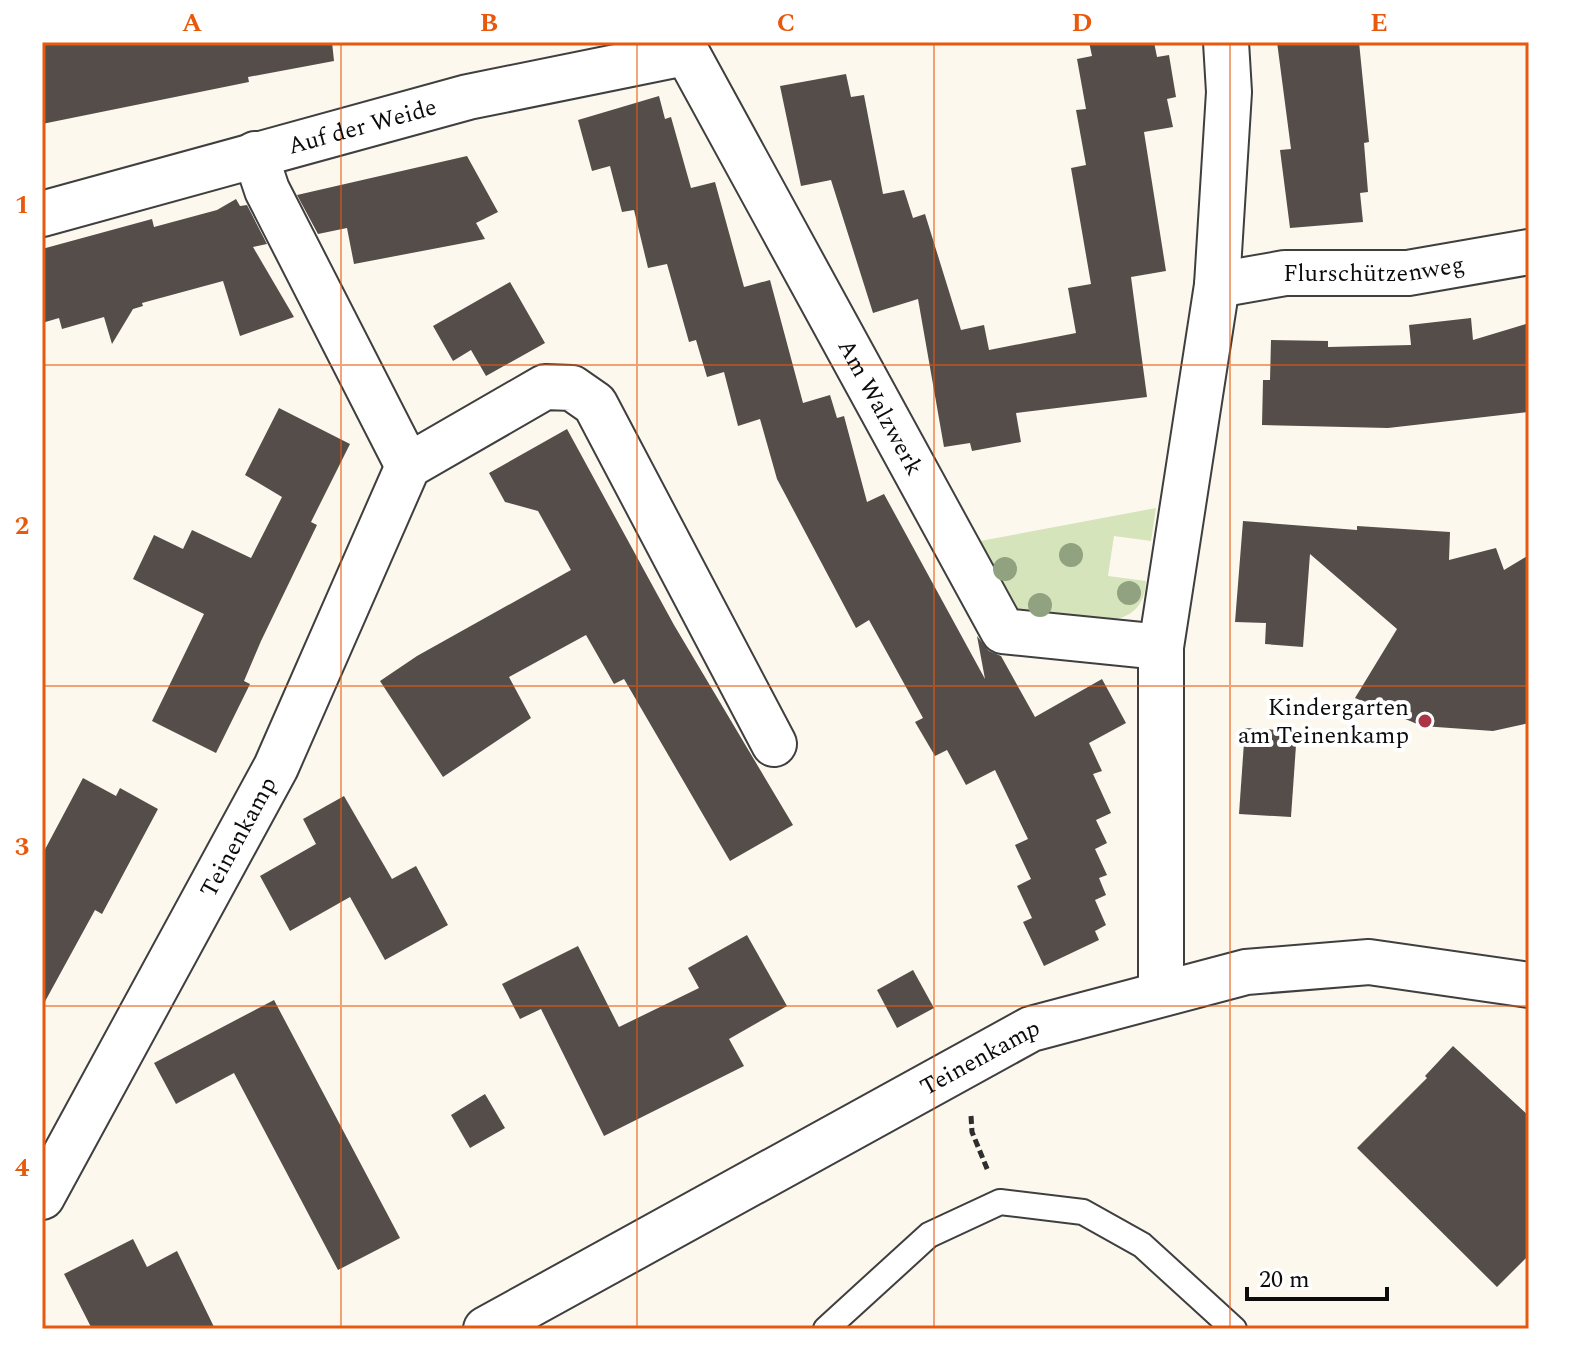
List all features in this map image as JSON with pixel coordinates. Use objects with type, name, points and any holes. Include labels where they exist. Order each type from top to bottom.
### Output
[{"type":"street","points":[[1161,992],[1161,647],[1217,285],[1229,92],[1226,42]]},
{"type":"street","name":"Auf der Weide","points":[[42,214],[468,97],[683,48]]},
{"type":"street","name":"Am Walzwerk","points":[[683,48],[1003,631],[1161,647]]},
{"type":"street","points":[[255,154],[267,190],[408,466],[545,387],[572,388],[595,404],[774,744]]},
{"type":"street","name":"Flurschützenweg","points":[[1217,285],[1285,273],[1408,273],[1529,252]]},
{"type":"street","name":"Teinenkamp","points":[[42,1197],[276,767],[408,466]]},
{"type":"street","name":"Teinenkamp","points":[[491,1328],[1031,1029],[1161,992],[1246,972],[1369,962],[1529,985]]},
{"type":"lane","points":[[826,1329],[929,1235],[1000,1202],[1083,1212],[1142,1245],[1234,1329]]},
{"type":"path","points":[[977,1059],[970,1106],[972,1132],[1000,1202]]},
{"type":"green space","points":[[1156,508],[1151,541],[1114,536],[1108,576],[1146,581],[1137,607],[1118,619],[1044,618],[1018,611],[1002,594],[975,542]]},
{"type":"building","points":[[42,42],[332,42],[334,61],[248,77],[249,82],[42,124]]},
{"type":"building","points":[[1089,42],[1154,42],[1157,57],[1169,55],[1176,97],[1167,99],[1173,127],[1144,132],[1166,271],[1131,277],[1147,397],[1016,413],[1021,442],[972,451],[970,443],[944,447],[918,299],[873,313],[831,180],[801,186],[780,86],[846,74],[851,97],[864,95],[883,194],[904,190],[913,218],[925,214],[961,330],[984,325],[989,350],[1076,333],[1068,288],[1091,284],[1071,168],[1086,165],[1076,110],[1086,109],[1077,59],[1092,56]]},
{"type":"building","points":[[1277,42],[1359,42],[1369,142],[1364,143],[1368,192],[1360,193],[1363,222],[1290,228],[1280,150],[1291,149]]},
{"type":"building","points":[[659,96],[665,119],[671,117],[691,188],[715,182],[744,287],[770,280],[803,403],[830,395],[837,418],[844,416],[867,502],[884,494],[985,679],[977,636],[989,651],[1001,656],[1035,717],[1102,679],[1126,723],[1089,743],[1102,771],[1093,774],[1111,813],[1096,820],[1107,843],[1095,849],[1107,875],[1099,878],[1106,895],[1095,900],[1106,925],[1095,931],[1099,940],[1044,966],[1023,922],[1032,918],[1017,886],[1031,879],[1015,845],[1028,839],[995,770],[966,785],[947,750],[935,756],[915,722],[923,718],[869,620],[856,628],[777,479],[760,419],[738,426],[724,372],[707,377],[696,340],[689,342],[667,264],[648,268],[634,210],[622,212],[610,166],[592,171],[578,120]]},
{"type":"building","points":[[467,156],[498,212],[476,223],[485,239],[354,264],[347,228],[318,234],[297,195]]},
{"type":"building","points":[[236,199],[240,206],[247,205],[267,244],[253,247],[294,317],[240,336],[223,281],[142,303],[143,306],[133,309],[112,344],[104,317],[62,329],[59,318],[42,323],[42,249],[152,219],[154,227],[217,210]]},
{"type":"building","points":[[510,282],[545,343],[486,376],[471,350],[453,361],[433,326]]},
{"type":"building","points":[[1471,318],[1473,340],[1529,323],[1529,412],[1388,428],[1262,425],[1263,380],[1270,380],[1271,340],[1328,341],[1328,347],[1411,345],[1409,325]]},
{"type":"building","points":[[279,408],[350,444],[311,522],[317,525],[261,641],[244,681],[250,684],[216,753],[152,721],[204,614],[133,579],[154,535],[183,549],[192,530],[251,558],[282,497],[245,475]]},
{"type":"building","points":[[567,429],[674,625],[793,825],[730,861],[624,679],[614,684],[586,635],[509,677],[531,718],[443,777],[380,681],[417,656],[571,570],[538,511],[505,502],[489,473]]},
{"type":"building","points":[[1243,521],[1357,530],[1357,526],[1450,532],[1449,560],[1496,548],[1504,570],[1529,555],[1529,723],[1493,731],[1422,726],[1355,698],[1397,629],[1310,554],[1303,647],[1265,644],[1266,623],[1235,622]]},
{"type":"building","points":[[1245,728],[1297,731],[1291,817],[1239,814]]},
{"type":"building","points":[[83,778],[116,796],[120,788],[158,809],[102,914],[95,910],[42,1007],[42,855]]},
{"type":"building","points":[[344,796],[392,879],[416,866],[448,925],[385,960],[350,897],[290,931],[260,876],[316,844],[303,819]]},
{"type":"building","points":[[747,935],[787,1006],[729,1039],[744,1066],[604,1136],[541,1009],[520,1019],[502,984],[578,946],[619,1027],[699,988],[688,968]]},
{"type":"building","points":[[913,970],[934,1008],[897,1028],[877,990]]},
{"type":"building","points":[[274,1000],[400,1238],[338,1270],[234,1073],[176,1104],[154,1063]]},
{"type":"building","points":[[1453,1046],[1529,1116],[1529,1255],[1497,1287],[1357,1148],[1427,1078],[1425,1076]]},
{"type":"building","points":[[485,1094],[505,1128],[470,1148],[451,1115]]},
{"type":"building","points":[[133,1239],[147,1267],[177,1251],[215,1329],[92,1329],[64,1274]]},
{"type":"place","name":"Kindergarten am Teinenkamp","points":[[1425,721]]}]
